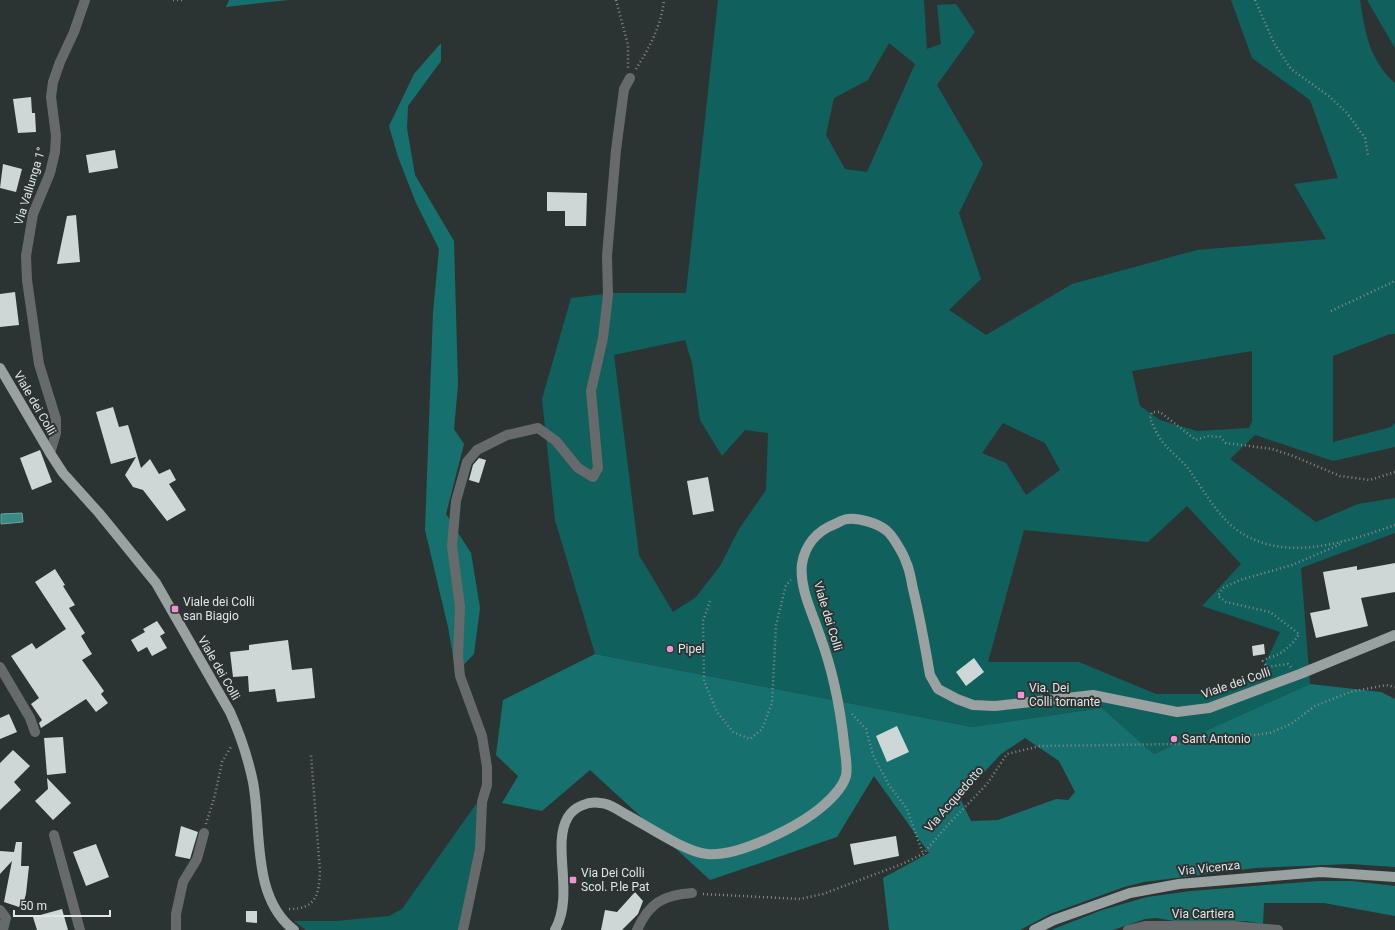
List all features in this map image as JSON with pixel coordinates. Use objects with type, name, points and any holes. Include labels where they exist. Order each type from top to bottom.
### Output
[{"type":"main road","name":"Viale dei Colli","points":[[0,368],[63,473],[99,513],[156,583],[230,712],[239,733],[253,782],[265,888],[274,908],[294,930]]},
{"type":"main road","name":"Viale dei Colli","points":[[555,930],[562,913],[564,896],[563,827],[569,815],[578,807],[590,803],[602,802],[690,851],[706,854],[722,854],[760,842],[809,817],[826,803],[840,786],[846,777],[846,766],[840,707],[826,653],[807,598],[803,583],[802,565],[808,544],[822,529],[847,518],[867,521],[887,531],[906,562],[930,675],[938,689],[973,705],[995,706],[1093,695],[1177,712],[1209,708],[1300,674],[1395,635]]},
{"type":"main road","name":"Via Vicenza","points":[[1034,930],[1054,920],[1130,893],[1179,884],[1321,872],[1395,877]]},
{"type":"street","name":"Via Vallunga 1°","points":[[50,453],[56,433],[56,419],[39,364],[27,280],[26,256],[33,214],[50,173],[55,152],[56,136],[51,97],[53,82],[60,62],[74,32],[85,0]]},
{"type":"street","points":[[463,930],[480,849],[482,802],[487,785],[487,773],[482,736],[460,676],[458,656],[460,607],[452,546],[456,500],[467,462],[472,455],[493,441],[524,431],[538,428],[556,441],[578,468],[593,478],[598,468],[592,391],[603,338],[608,295],[607,256],[616,150],[624,89],[629,74]]},
{"type":"street","points":[[0,667],[30,718],[35,732]]},
{"type":"street","points":[[176,930],[176,914],[183,882],[197,859],[204,833]]},
{"type":"street","points":[[54,834],[80,930]]},
{"type":"street","points":[[637,930],[642,918],[656,902],[676,894],[692,893]]},
{"type":"street","points":[[0,910],[6,918],[3,930]]},
{"type":"street","name":"Via Cartiera","points":[[1128,930],[1145,926],[1234,926],[1278,930]]},
{"type":"path","points":[[172,0],[184,0]]},
{"type":"path","points":[[616,0],[628,45],[629,74]]},
{"type":"path","points":[[629,74],[650,48],[662,18],[664,0]]},
{"type":"path","points":[[1255,0],[1274,43],[1291,69],[1330,97],[1347,113],[1365,138],[1368,155]]},
{"type":"path","points":[[1331,311],[1395,281]]},
{"type":"path","points":[[1345,542],[1314,547],[1284,547],[1258,542],[1236,530],[1209,501],[1190,469],[1166,446],[1150,418],[1152,412],[1160,412],[1196,440],[1207,436],[1220,437],[1226,443],[1248,445],[1293,456],[1340,476],[1370,480],[1395,472]]},
{"type":"path","points":[[1300,674],[1288,664],[1277,667],[1267,666],[1263,661],[1276,655],[1295,642],[1298,634],[1270,612],[1226,602],[1218,596],[1223,588],[1255,575],[1292,565],[1345,542],[1395,525]]},
{"type":"path","points":[[710,601],[703,621],[704,681],[717,712],[733,732],[750,739],[762,730],[772,703],[776,625],[786,585],[802,565]]},
{"type":"path","name":"Via Acquedotto","points":[[692,893],[800,899],[823,894],[902,864],[924,854],[946,827],[987,784],[1007,754],[1040,746],[1180,744],[1270,733],[1291,724],[1315,706],[1350,692],[1386,685],[1395,687]]},
{"type":"path","points":[[840,707],[849,711],[866,729],[873,755],[889,785],[907,809],[924,854]]},
{"type":"path","points":[[204,833],[215,795],[222,762],[239,733]]},
{"type":"path","points":[[274,908],[296,908],[310,905],[320,889],[320,871],[311,755]]},
{"type":"shaded area","points":[[229,0],[288,0],[226,7]]},
{"type":"shaded area","points":[[718,0],[924,0],[927,49],[941,44],[937,5],[956,4],[975,32],[937,85],[983,164],[959,213],[981,279],[949,310],[986,335],[1072,284],[1197,250],[1326,239],[1294,184],[1338,178],[1310,100],[1252,58],[1231,0],[1360,0],[1366,34],[1374,55],[1379,65],[1395,83],[1395,334],[1390,334],[1333,356],[1333,442],[1391,427],[1395,423],[1395,447],[1333,461],[1255,435],[1230,459],[1316,522],[1358,504],[1395,498],[1395,533],[1301,568],[1310,684],[1154,754],[1102,708],[972,727],[595,654],[555,520],[542,399],[571,298],[613,293],[686,293]],"holes":[[[889,43],[915,64],[867,172],[845,169],[826,135],[834,98],[868,80]],[[685,340],[692,363],[700,420],[722,456],[745,430],[768,433],[766,490],[739,529],[720,566],[696,597],[673,612],[639,555],[614,355]],[[1252,351],[1252,421],[1249,428],[1197,431],[1160,420],[1140,406],[1132,371]],[[1003,423],[1045,443],[1060,470],[1026,495],[1006,463],[982,453]],[[1187,506],[1241,564],[1202,606],[1280,632],[1260,674],[1223,694],[1156,694],[1079,662],[988,662],[1024,530],[1148,542]]]},
{"type":"shaded area","points":[[1367,0],[1395,0],[1395,48]]},
{"type":"shaded area","points":[[441,43],[441,61],[408,106],[407,128],[415,175],[454,241],[458,385],[454,429],[464,444],[446,514],[471,553],[480,608],[474,654],[456,673],[448,627],[425,530],[433,313],[439,249],[416,203],[398,157],[389,126],[414,74]]},
{"type":"shaded area","points":[[22,513],[23,522],[1,524],[1,514]]},
{"type":"shaded area","points":[[595,654],[972,727],[1102,708],[1154,754],[1310,684],[1381,692],[1395,699],[1395,867],[1350,864],[1255,868],[1144,882],[1124,887],[1050,914],[1020,930],[889,930],[883,878],[929,853],[874,776],[837,837],[710,880],[590,770],[542,811],[502,803],[518,776],[496,755],[503,700]],"holes":[[[1025,738],[1059,761],[1075,792],[1068,800],[1056,799],[998,820],[971,821],[960,798],[1001,754]]]},
{"type":"shaded area","points":[[476,804],[479,814],[478,846],[460,930],[306,930],[294,921],[336,921],[389,916],[402,909]]},
{"type":"shaded area","points":[[1318,881],[1351,881],[1395,886],[1395,916],[1324,903],[1264,903],[1263,924],[1246,921],[1180,922],[1156,918],[1145,919],[1113,930],[1051,930],[1102,910],[1147,897],[1191,891]]},
{"type":"building","points":[[31,97],[32,113],[35,113],[36,132],[18,133],[13,99]]},
{"type":"building","points":[[115,150],[118,168],[89,173],[86,155]]},
{"type":"building","points":[[3,164],[22,169],[16,192],[0,188]]},
{"type":"building","points":[[547,192],[587,193],[586,226],[565,226],[565,211],[547,211]]},
{"type":"building","points":[[76,215],[80,262],[57,264],[67,216]]},
{"type":"building","points":[[15,292],[19,325],[0,327],[0,294]]},
{"type":"building","points":[[113,407],[119,427],[128,425],[141,468],[150,459],[159,474],[170,469],[176,480],[169,484],[186,510],[167,521],[143,490],[133,487],[125,475],[136,457],[111,464],[96,412]]},
{"type":"building","points":[[40,450],[52,482],[32,490],[20,458]]},
{"type":"building","points":[[479,458],[486,460],[479,483],[469,480],[473,465]]},
{"type":"building","points":[[708,477],[714,511],[693,515],[687,481]]},
{"type":"building","points":[[1395,563],[1395,592],[1361,598],[1368,626],[1316,638],[1310,613],[1330,609],[1323,572],[1357,566],[1357,570]]},
{"type":"building","points":[[55,569],[65,585],[63,586],[75,605],[69,608],[85,633],[81,636],[92,654],[82,660],[104,691],[101,694],[108,703],[96,712],[86,699],[41,728],[39,723],[42,720],[31,704],[39,698],[11,656],[32,643],[36,649],[66,629],[35,582]]},
{"type":"building","points":[[157,621],[165,633],[160,636],[167,648],[152,656],[147,647],[138,652],[131,640],[145,632],[143,629]]},
{"type":"building","points":[[288,640],[292,670],[312,668],[315,698],[277,702],[275,689],[249,692],[248,676],[233,677],[230,652],[249,650],[249,645]]},
{"type":"building","points":[[1264,644],[1265,654],[1253,656],[1252,646]]},
{"type":"building","points":[[974,658],[984,672],[966,686],[956,672]]},
{"type":"building","points":[[9,714],[17,732],[0,739],[0,718]]},
{"type":"building","points":[[897,726],[909,752],[887,762],[876,736]]},
{"type":"building","points":[[63,737],[66,773],[47,775],[44,738]]},
{"type":"building","points":[[13,750],[30,766],[14,782],[21,790],[0,810],[0,763]]},
{"type":"building","points":[[47,778],[71,803],[53,820],[35,801],[48,789]]},
{"type":"building","points":[[181,826],[198,832],[190,859],[175,856]]},
{"type":"building","points":[[896,836],[899,856],[854,865],[850,844]]},
{"type":"building","points":[[16,842],[22,842],[21,866],[29,866],[26,894],[22,908],[4,902],[12,861],[0,874],[0,851],[14,852]]},
{"type":"building","points":[[96,844],[109,877],[86,886],[73,852]]},
{"type":"building","points":[[635,892],[643,901],[638,914],[622,930],[601,930],[605,910],[617,912]]},
{"type":"building","points":[[62,909],[68,930],[37,930],[33,917]]},
{"type":"building","points":[[246,911],[257,911],[257,923],[246,922]]},
{"type":"place","name":"Viale dei Colli san Biagio","points":[[175,609]]},
{"type":"place","name":"Pipel","points":[[670,649]]},
{"type":"place","name":"Via. Dei Colli tornante","points":[[1021,695]]},
{"type":"place","name":"Sant Antonio","points":[[1174,739]]},
{"type":"place","name":"Via Dei Colli Scol. P.le Pat","points":[[573,880]]}]
